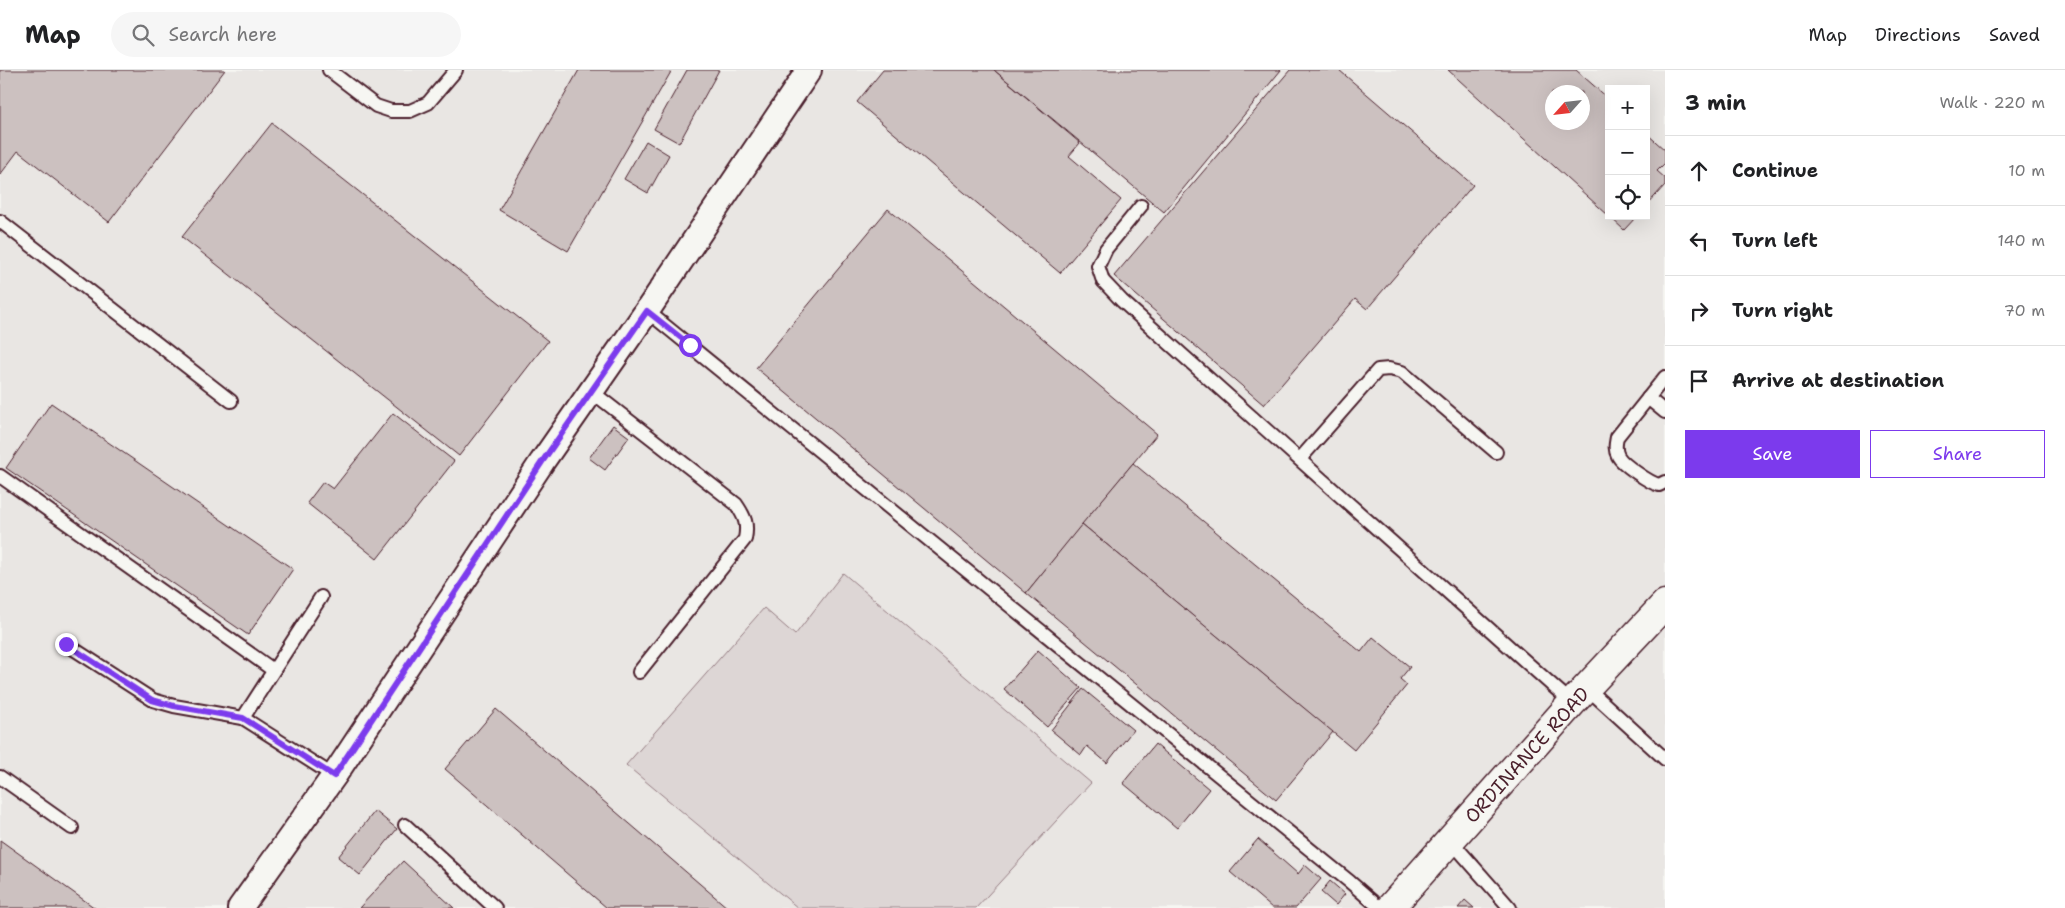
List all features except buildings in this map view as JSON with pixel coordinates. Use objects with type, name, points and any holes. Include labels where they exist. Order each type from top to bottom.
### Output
[{"type":"street","points":[[240,908],[334,776],[542,462],[647,311],[809,70]]},
{"type":"street","name":"ORDINANCE ROAD","points":[[1390,908],[1580,695],[1665,604]]},
{"type":"lane","points":[[328,70],[376,106],[391,110],[410,111],[428,103],[456,70]]},
{"type":"lane","points":[[1141,206],[1106,249],[1098,266],[1104,281],[1122,301],[1300,459],[1580,695],[1665,759]]},
{"type":"lane","points":[[0,221],[232,401]]},
{"type":"lane","points":[[647,311],[1274,819],[1380,908]]},
{"type":"lane","points":[[1300,459],[1378,370],[1389,369],[1402,372],[1496,452]]},
{"type":"lane","points":[[1665,377],[1617,437],[1615,447],[1618,457],[1652,483],[1659,485],[1665,482]]},
{"type":"lane","points":[[591,391],[736,504],[745,517],[747,528],[745,539],[639,672]]},
{"type":"lane","points":[[1648,398],[1665,412]]},
{"type":"lane","points":[[0,476],[273,670]]},
{"type":"lane","points":[[243,718],[321,597]]},
{"type":"lane","points":[[66,644],[152,700],[174,706],[243,718],[334,776]]},
{"type":"lane","points":[[0,777],[72,828]]},
{"type":"lane","points":[[405,825],[495,908]]},
{"type":"lane","points":[[1450,841],[1510,908]]},
{"type":"shaded area","points":[[0,70],[1665,70],[1665,908],[0,908]]},
{"type":"shaded area","points":[[843,573],[1091,783],[976,908],[798,908],[626,765],[764,608],[795,635]]},
{"type":"route","points":[[66,644],[152,700],[174,706],[243,718],[334,776],[542,462],[647,311],[690,345]]}]
